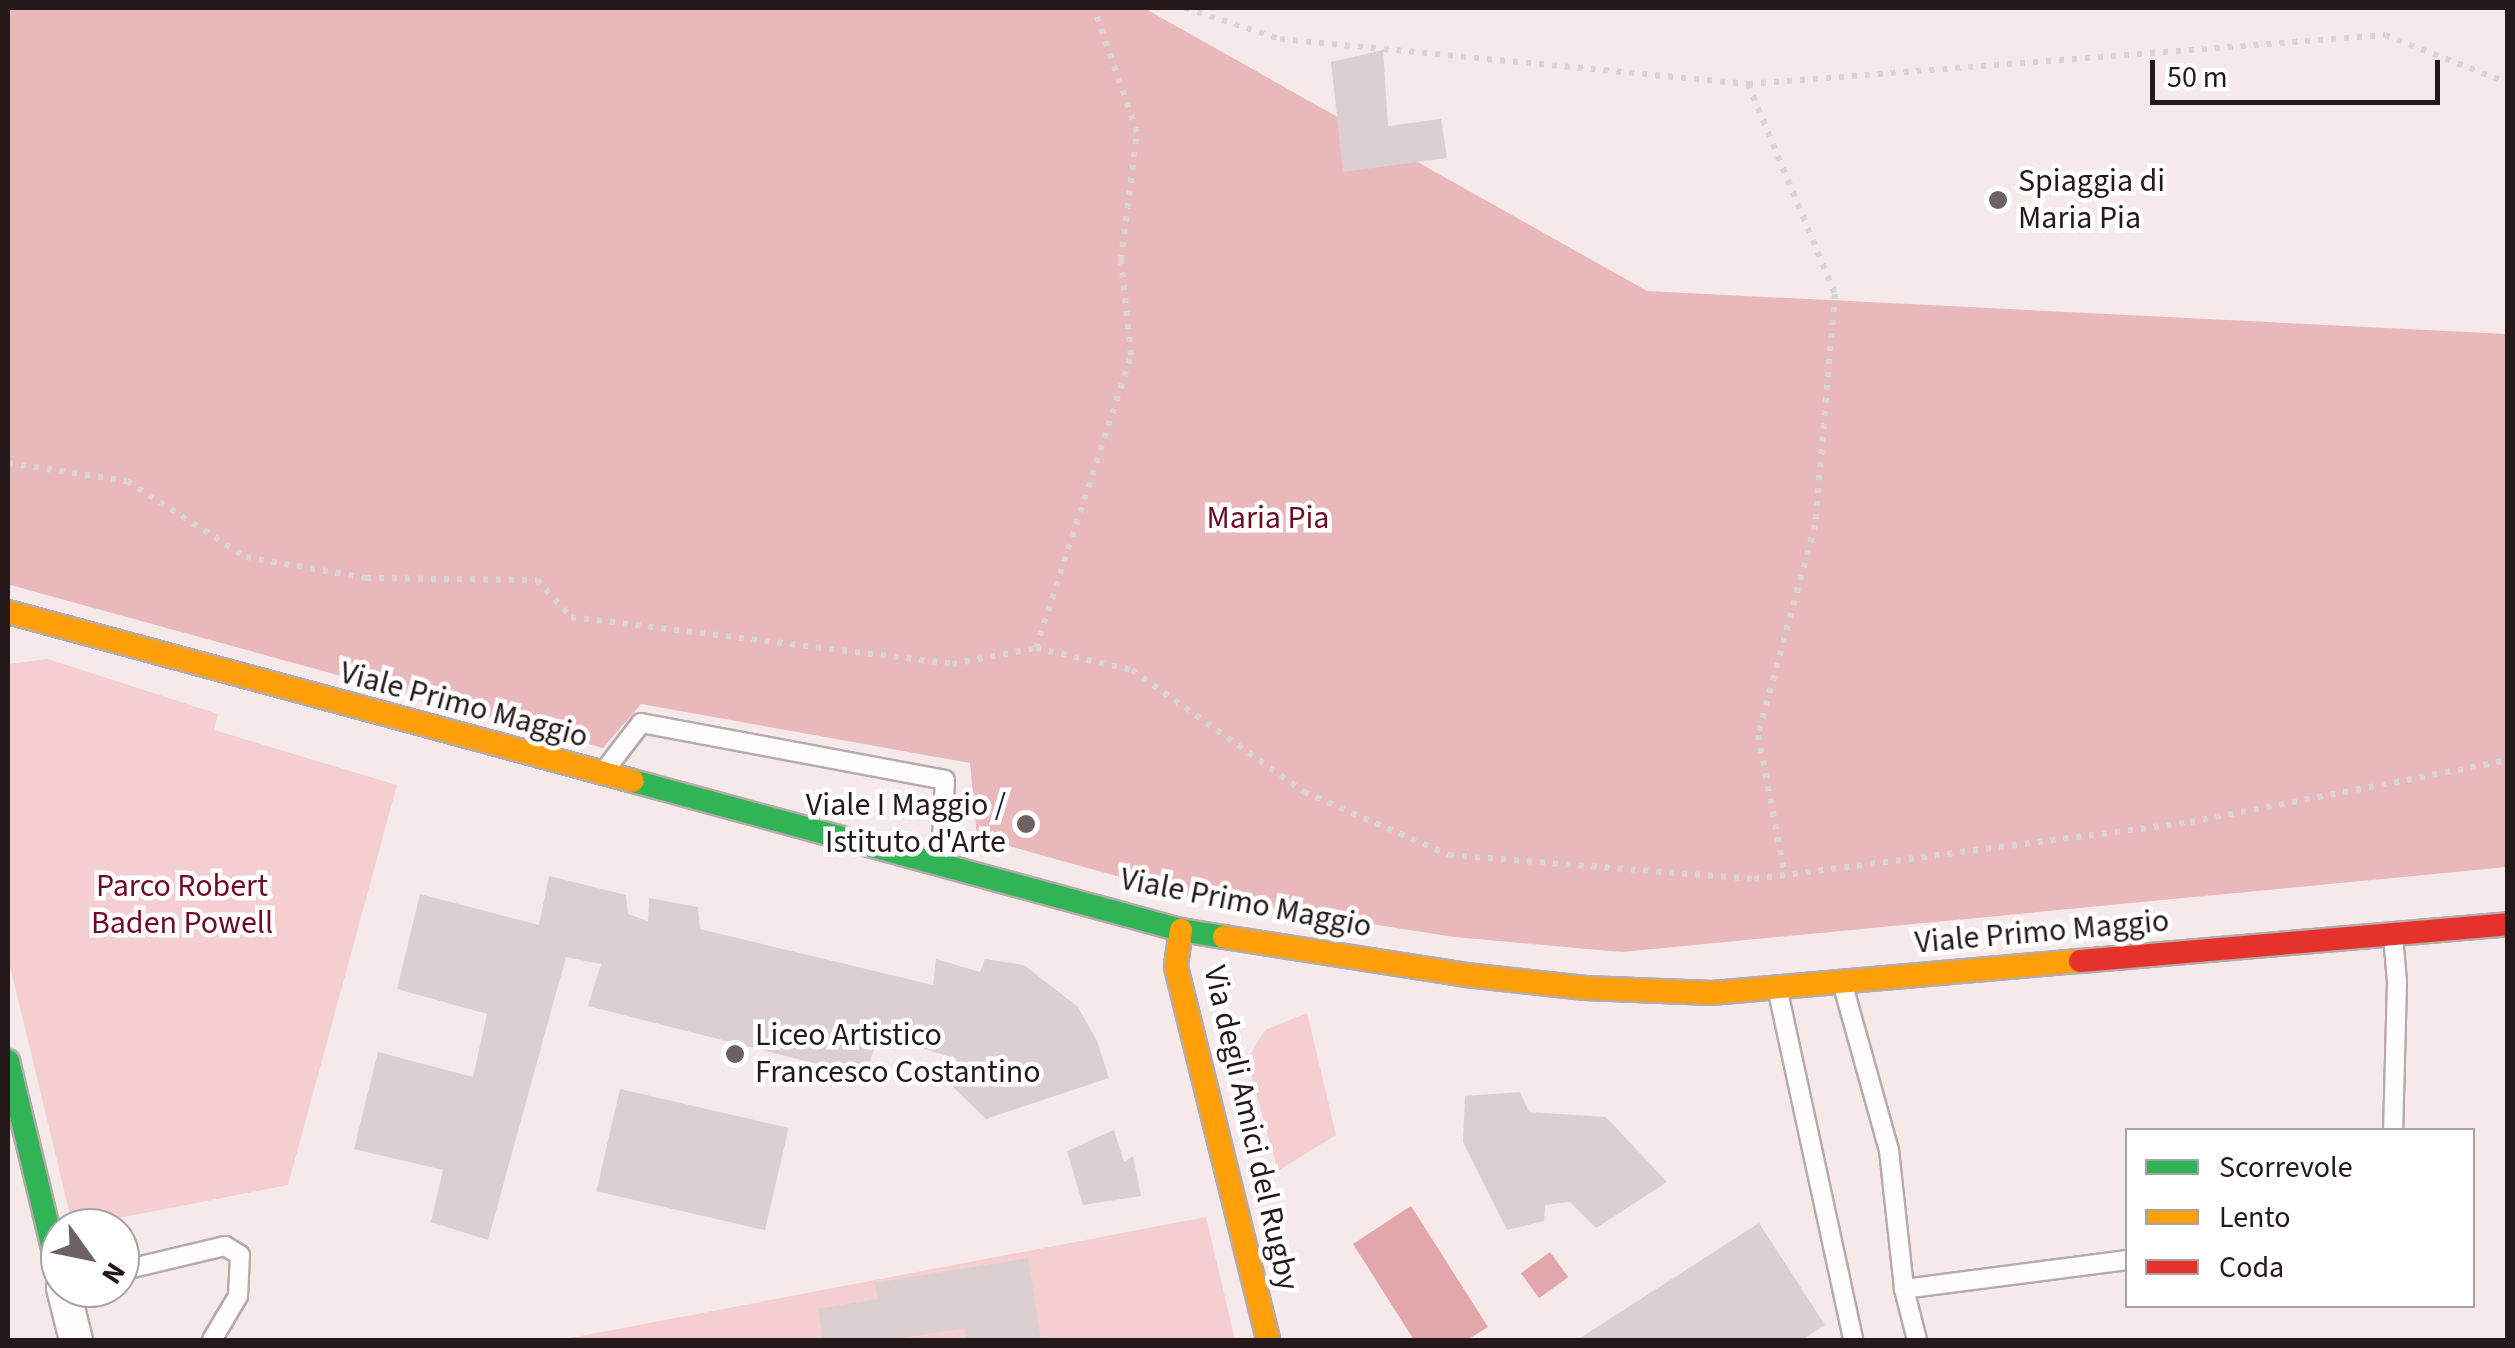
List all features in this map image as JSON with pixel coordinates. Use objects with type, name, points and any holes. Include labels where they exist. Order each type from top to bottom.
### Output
[{"type":"street","name":"Viale Primo Maggio","points":[[17,621],[1180,930],[1466,975],[1585,988],[1712,992],[2508,924]]},
{"type":"street","name":"Via degli Amici del Rugby","points":[[1180,930],[1176,967],[1268,1340]]},
{"type":"street","points":[[8,1061],[44,1208]]},
{"type":"street","points":[[68,1308],[76,1340]]},
{"type":"lane","points":[[602,776],[641,723],[946,780],[941,866]]},
{"type":"lane","points":[[2393,934],[2397,982],[2393,1128]]},
{"type":"lane","points":[[1842,982],[1889,1150],[1904,1289],[1916,1340]]},
{"type":"lane","points":[[1777,987],[1853,1340]]},
{"type":"lane","points":[[140,1267],[224,1246],[240,1255],[238,1296],[212,1340]]},
{"type":"lane","points":[[1904,1289],[2125,1260]]},
{"type":"path","points":[[1036,648],[1131,355],[1121,260],[1138,132],[1094,8]]},
{"type":"path","points":[[1185,8],[1280,39],[1748,84],[2385,35],[2508,83]]},
{"type":"path","points":[[1748,84],[1835,294],[1814,525],[1758,735],[1785,875]]},
{"type":"path","points":[[8,463],[127,481],[246,557],[366,578],[537,580],[571,617],[952,664],[1036,648],[1132,670],[1304,792],[1449,855],[1754,878],[2190,822],[2508,760]]},
{"type":"green space","name":"Maria Pia","points":[[8,8],[1144,8],[1647,291],[2507,334],[2507,867],[1622,952],[1454,937],[1181,894],[977,837],[970,763],[641,704],[603,748],[10,585]]},
{"type":"green space","name":"Parco Robert Baden Powell","points":[[48,659],[218,714],[214,730],[397,785],[288,1185],[140,1214],[140,1208],[68,1208],[8,958],[8,664]]},
{"type":"green space","points":[[1307,1013],[1336,1135],[1278,1171],[1247,1060],[1265,1030]]},
{"type":"green space","points":[[1206,1217],[1235,1340],[560,1340]]},
{"type":"shaded area","points":[[1411,1206],[1488,1327],[1467,1340],[1414,1340],[1353,1244]]},
{"type":"shaded area","points":[[1550,1252],[1568,1277],[1539,1298],[1521,1273]]},
{"type":"building","points":[[1383,50],[1388,126],[1441,119],[1447,158],[1343,172],[1331,62]]},
{"type":"building","points":[[549,876],[626,895],[628,914],[648,921],[649,898],[698,907],[700,929],[933,985],[936,959],[980,972],[985,959],[1024,965],[1078,1007],[1097,1041],[1109,1078],[986,1119],[948,1082],[957,1059],[879,1035],[865,1076],[588,1006],[601,964],[566,957],[488,1240],[431,1222],[443,1170],[354,1149],[378,1052],[473,1077],[487,1014],[397,989],[420,894],[539,925]]},
{"type":"building","points":[[620,1089],[789,1128],[765,1230],[596,1191]]},
{"type":"building","points":[[1520,1092],[1529,1112],[1606,1117],[1667,1182],[1596,1228],[1570,1202],[1545,1205],[1544,1221],[1507,1230],[1463,1142],[1465,1096]]},
{"type":"building","points":[[1114,1130],[1124,1162],[1133,1156],[1141,1196],[1083,1205],[1067,1151]]},
{"type":"building","points":[[1759,1223],[1825,1325],[1802,1340],[1577,1340]]},
{"type":"building","points":[[1028,1258],[1041,1339],[967,1340],[965,1328],[890,1340],[823,1340],[818,1309],[878,1299],[875,1283]]},
{"type":"traffic: fast","points":[[633,781],[1181,930],[1224,937]]},
{"type":"traffic: fast","points":[[8,1061],[43,1208]]},
{"type":"traffic: slow","points":[[8,612],[633,781]]},
{"type":"traffic: slow","points":[[1181,930],[1176,967],[1268,1340]]},
{"type":"traffic: slow","points":[[1224,937],[1466,975],[1585,988],[1712,993],[2080,961]]},
{"type":"traffic: jam","points":[[2080,961],[2508,924]]},
{"type":"place","name":"Spiaggia di Maria Pia","points":[[1998,200]]},
{"type":"place","name":"Viale I Maggio / Istituto d'Arte","points":[[1026,824]]},
{"type":"place","name":"Liceo Artistico Francesco Costantino","points":[[735,1054]]}]
